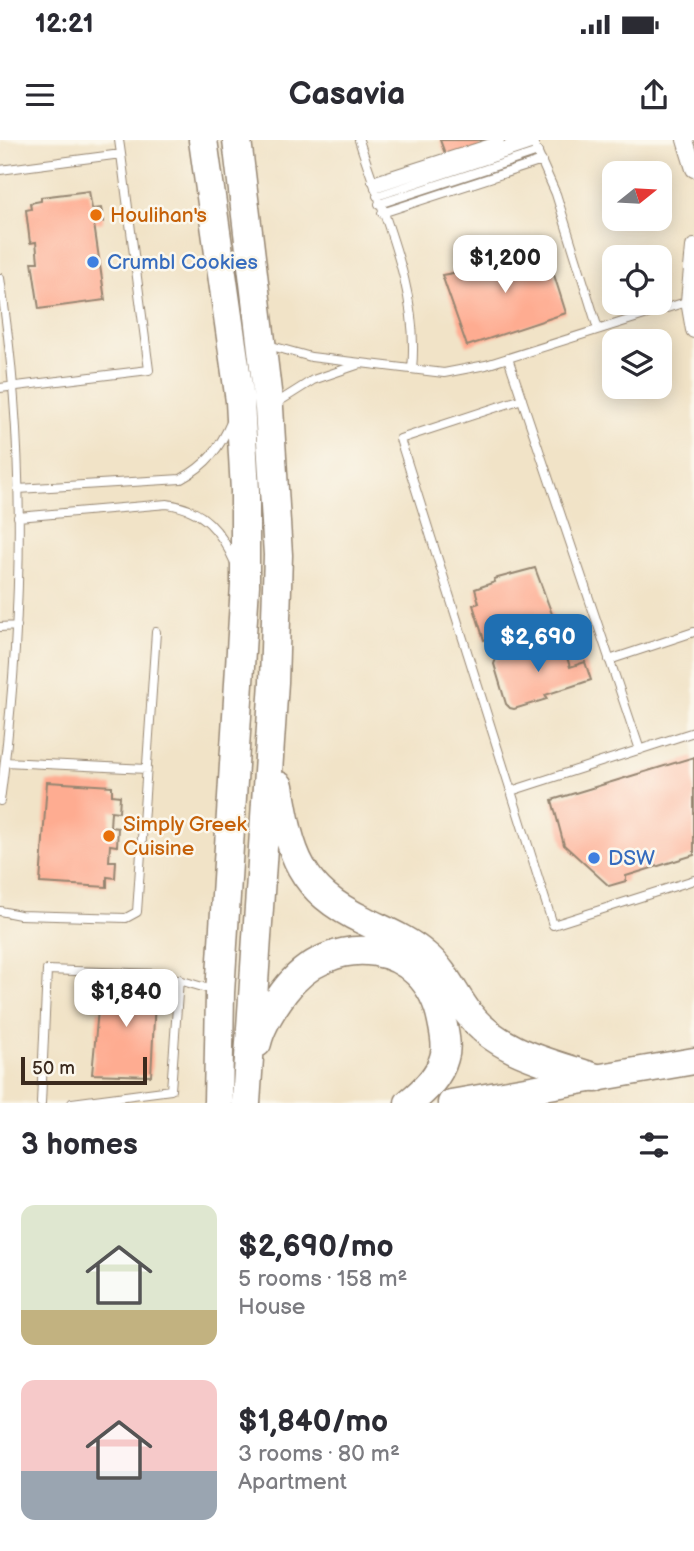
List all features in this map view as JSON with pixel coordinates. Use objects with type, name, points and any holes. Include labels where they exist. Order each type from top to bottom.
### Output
[{"type":"highway","points":[[204,140],[240,401],[245,491],[244,585],[220,993],[218,1103]]},
{"type":"highway","points":[[237,140],[269,408],[278,555],[274,682],[247,1090]]},
{"type":"highway","points":[[274,682],[275,767],[287,838],[301,871],[316,890],[342,911],[404,940],[424,953],[443,973],[470,1016],[494,1038],[515,1051],[596,1078]]},
{"type":"highway","points":[[247,1090],[260,1032],[290,983],[321,958],[340,951],[361,949],[390,956],[413,970],[435,999],[441,1016],[445,1056],[438,1074],[409,1103]]},
{"type":"main road","points":[[451,1103],[694,1061]]},
{"type":"street","points":[[685,140],[694,169]]},
{"type":"street","points":[[694,247],[689,301],[694,330]]},
{"type":"lane","points":[[0,388],[149,370],[119,140]]},
{"type":"lane","points":[[359,140],[411,310],[414,344],[412,369]]},
{"type":"lane","points":[[377,196],[500,140]]},
{"type":"lane","points":[[377,196],[523,140]]},
{"type":"lane","points":[[377,196],[537,149]]},
{"type":"lane","points":[[377,196],[537,149]]},
{"type":"lane","points":[[537,149],[556,194],[598,329]]},
{"type":"lane","points":[[0,170],[121,154]]},
{"type":"lane","points":[[0,278],[12,388],[18,489],[17,625],[0,801]]},
{"type":"lane","points":[[262,343],[311,356],[360,364],[457,372],[689,301]]},
{"type":"lane","points":[[508,358],[640,750]]},
{"type":"lane","points":[[269,408],[313,380],[360,364]]},
{"type":"lane","points":[[522,399],[400,439],[553,925],[694,880]]},
{"type":"lane","points":[[18,489],[181,479],[201,468],[224,437],[240,401]]},
{"type":"lane","points":[[18,517],[167,504],[180,506],[197,513],[223,536],[244,585]]},
{"type":"lane","points":[[0,626],[17,625]]},
{"type":"lane","points":[[0,911],[20,915],[135,916],[156,632]]},
{"type":"lane","points":[[609,660],[694,632]]},
{"type":"lane","points":[[511,791],[694,732]]},
{"type":"lane","points":[[5,762],[147,769]]},
{"type":"lane","points":[[41,1103],[47,970],[159,974],[220,993]]},
{"type":"lane","points":[[72,1103],[171,1090],[179,979]]},
{"type":"building","points":[[440,140],[491,140],[479,144],[489,176],[457,186]]},
{"type":"building","points":[[89,191],[92,209],[101,208],[103,217],[103,222],[94,224],[105,300],[39,309],[32,262],[38,262],[36,242],[30,243],[26,210],[31,209],[30,203],[41,201],[41,197]]},
{"type":"building","points":[[544,243],[566,313],[467,346],[442,275],[464,271]]},
{"type":"building","points":[[535,568],[559,633],[495,653],[490,638],[484,640],[473,605],[479,603],[475,589],[495,582],[494,579]]},
{"type":"building","points":[[561,638],[570,667],[585,662],[591,680],[545,695],[547,699],[510,708],[506,704],[494,664],[496,659]]},
{"type":"building","points":[[694,757],[694,855],[626,876],[626,881],[609,886],[564,845],[552,800]]},
{"type":"building","points":[[47,782],[112,786],[112,795],[120,796],[119,812],[111,811],[110,827],[118,828],[117,846],[110,845],[109,861],[116,861],[115,878],[107,877],[107,887],[40,883]]},
{"type":"building","points":[[105,979],[156,981],[151,1076],[92,1074],[98,1010],[103,1011]]},
{"type":"place","name":"Houlihan's","points":[[96,215]]},
{"type":"place","name":"Crumbl Cookies","points":[[93,262]]},
{"type":"place","name":"Simply Greek Cuisine","points":[[109,836]]},
{"type":"place","name":"DSW","points":[[594,858]]}]
